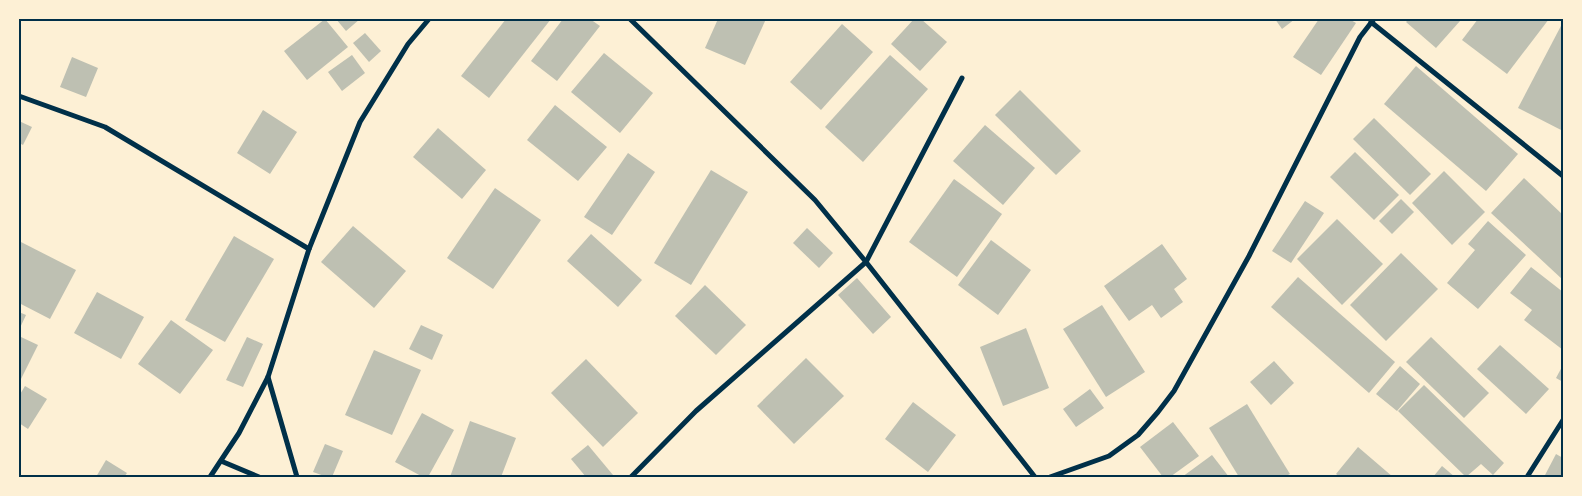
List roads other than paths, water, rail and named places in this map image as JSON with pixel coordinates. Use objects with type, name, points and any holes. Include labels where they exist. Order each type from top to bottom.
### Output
[{"type":"street","points":[[210,477],[239,433],[268,376],[309,248],[360,122],[408,44],[429,19]]},
{"type":"street","points":[[630,19],[816,200],[1035,477]]},
{"type":"street","points":[[1050,477],[1109,456],[1138,435],[1174,391],[1249,256],[1360,37],[1372,20],[1563,176]]},
{"type":"street","points":[[631,477],[696,411],[866,262],[962,78]]},
{"type":"street","points":[[19,96],[106,127],[309,248]]},
{"type":"street","points":[[268,376],[297,477]]},
{"type":"street","points":[[1527,477],[1563,420]]},
{"type":"street","points":[[221,461],[259,477]]}]
